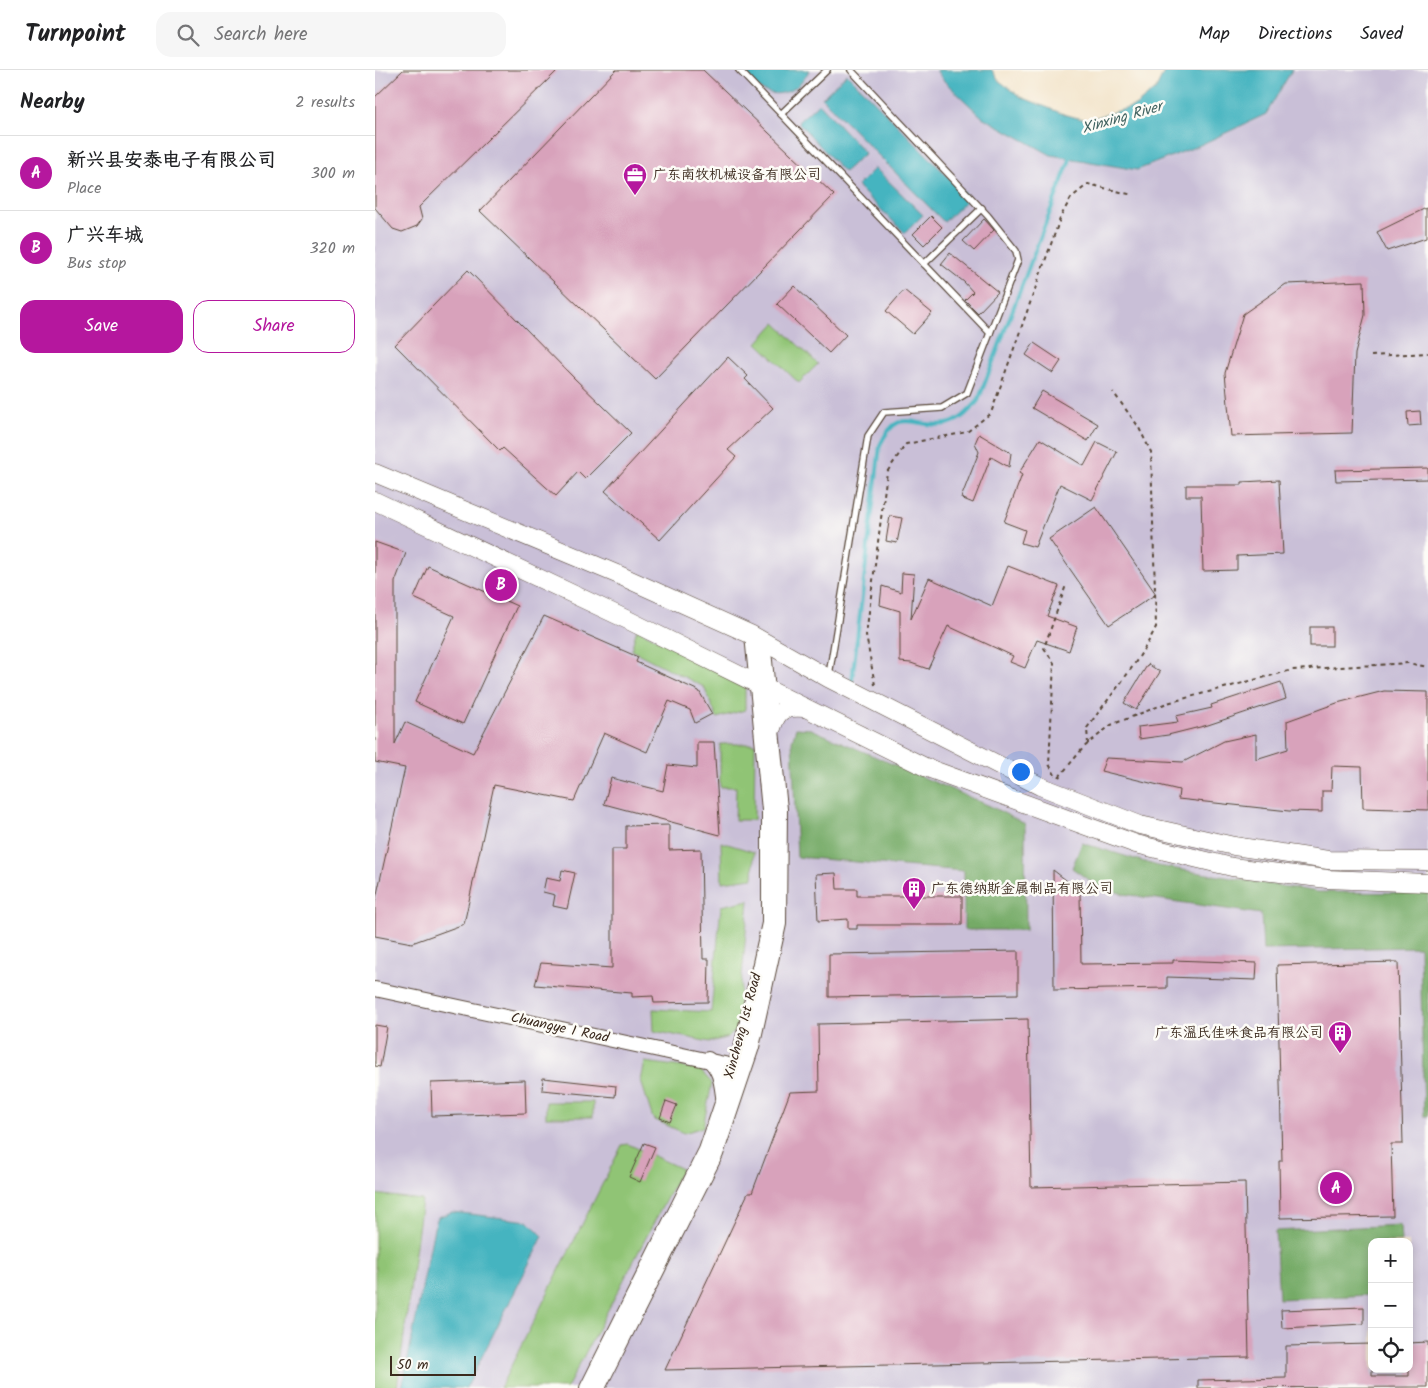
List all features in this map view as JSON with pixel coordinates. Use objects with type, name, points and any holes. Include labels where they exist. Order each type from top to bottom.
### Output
[{"type":"highway","points":[[375,473],[619,574],[757,638],[828,678],[1040,786],[1140,825],[1234,846],[1328,860],[1428,861]]},
{"type":"highway","points":[[375,501],[630,620],[925,767],[1136,844],[1232,867],[1327,879],[1428,883]]},
{"type":"highway","points":[[772,728],[776,716],[783,710],[805,708]]},
{"type":"street","name":"Xincheng 1st Road","points":[[598,1388],[716,1154],[740,1066],[745,1030],[769,923],[769,810],[763,686],[757,638]]},
{"type":"street","name":"Xincheng 1st Road","points":[[587,1388],[706,1150],[723,1100],[752,1047],[779,924],[780,809],[772,728],[763,686]]},
{"type":"street","name":"Chuangye 1 Road","points":[[375,989],[740,1066]]},
{"type":"street","points":[[708,1059],[723,1055],[732,1048],[745,1030]]},
{"type":"street","points":[[708,1059],[716,1066],[719,1074],[723,1100]]},
{"type":"lane","points":[[739,70],[990,333]]},
{"type":"lane","points":[[781,114],[827,70]]},
{"type":"lane","points":[[828,678],[868,436],[885,412],[942,408],[967,394],[1018,260],[1016,251],[982,208],[851,70]]},
{"type":"lane","points":[[924,264],[982,208]]},
{"type":"path","points":[[879,704],[867,635],[887,472],[906,444],[967,432],[991,413],[1061,216],[1071,198],[1088,184],[1133,194]]},
{"type":"path","points":[[1371,356],[1428,353]]},
{"type":"path","points":[[1088,744],[1087,728],[1125,680],[1146,648],[1156,627],[1151,452],[1138,426],[1113,392]]},
{"type":"path","points":[[1066,585],[1044,648],[1054,663],[1049,764],[1057,780],[1088,744],[1111,725],[1167,703],[1292,670],[1408,663],[1428,667]]},
{"type":"shaded area","points":[[375,70],[936,70],[943,80],[982,117],[1051,155],[1137,170],[1200,145],[1266,114],[1292,70],[1428,70],[1428,1388],[375,1388]]},
{"type":"green space","points":[[775,323],[818,364],[799,383],[757,343]]},
{"type":"green space","points":[[637,629],[745,684],[745,710],[717,718],[704,687],[631,650]]},
{"type":"green space","points":[[796,728],[811,729],[990,806],[1025,824],[1026,930],[964,930],[964,871],[797,857],[792,741]]},
{"type":"green space","points":[[720,744],[755,744],[754,820],[735,820],[736,787],[720,787]]},
{"type":"green space","points":[[721,842],[754,852],[753,878],[722,882]]},
{"type":"green space","points":[[1082,843],[1158,866],[1318,892],[1428,893],[1428,1116],[1424,1116],[1420,947],[1263,950],[1261,914],[1123,894],[1097,886],[1072,868]]},
{"type":"green space","points":[[749,900],[737,1029],[729,1037],[710,1042],[654,1031],[653,1009],[711,1012],[721,906]]},
{"type":"green space","points":[[645,1062],[699,1069],[712,1083],[703,1127],[684,1133],[653,1119],[641,1081]]},
{"type":"green space","points":[[546,1102],[593,1102],[593,1117],[546,1117]]},
{"type":"green space","points":[[628,1144],[682,1169],[567,1388],[500,1388],[622,1145]]},
{"type":"green space","points":[[375,1194],[422,1200],[397,1388],[375,1388]]},
{"type":"green space","points":[[1400,1225],[1401,1238],[1368,1238],[1368,1295],[1279,1299],[1275,1231]]},
{"type":"water","points":[[747,70],[809,70],[796,87],[777,94],[759,88],[752,81]]},
{"type":"water","name":"Xinxing River","points":[[936,70],[992,70],[998,80],[1021,97],[1066,115],[1087,120],[1135,106],[1156,89],[1165,70],[1292,70],[1266,114],[1200,145],[1137,170],[1051,155],[982,117],[943,80]]},
{"type":"water","points":[[847,74],[969,198],[944,222],[822,98]]},
{"type":"water","points":[[819,103],[865,153],[844,172],[798,122]]},
{"type":"water","points":[[875,168],[923,215],[905,233],[857,186]]},
{"type":"water","points":[[452,1212],[528,1221],[543,1236],[466,1388],[402,1388],[434,1228],[438,1217]]},
{"type":"building","points":[[403,70],[558,70],[419,207],[422,219],[417,226],[402,232],[393,229],[375,208],[375,97]]},
{"type":"building","points":[[616,70],[703,70],[834,195],[655,379],[480,211]]},
{"type":"building","points":[[1426,208],[1426,238],[1387,251],[1377,232]]},
{"type":"building","points":[[931,216],[942,227],[924,245],[913,234]]},
{"type":"building","points":[[984,219],[994,230],[974,251],[963,241]]},
{"type":"building","points":[[950,253],[998,292],[978,313],[965,300],[973,292],[964,282],[941,264]]},
{"type":"building","points":[[468,270],[631,433],[585,479],[578,472],[556,496],[503,448],[500,451],[395,345]]},
{"type":"building","points":[[1364,281],[1365,315],[1355,354],[1352,433],[1231,436],[1225,373],[1243,314],[1286,284]]},
{"type":"building","points":[[794,286],[846,335],[829,353],[777,304]]},
{"type":"building","points":[[904,290],[932,313],[913,334],[886,311]]},
{"type":"building","points":[[1034,343],[1061,361],[1053,373],[1026,355]]},
{"type":"building","points":[[728,357],[748,376],[745,379],[773,408],[728,450],[736,457],[660,540],[605,491]]},
{"type":"building","points":[[1042,391],[1098,424],[1088,441],[1032,408]]},
{"type":"building","points":[[1420,411],[1421,425],[1408,426],[1407,412]]},
{"type":"building","points":[[979,434],[1011,453],[1009,467],[991,457],[973,503],[961,498],[979,452],[975,443]]},
{"type":"building","points":[[1040,439],[1084,466],[1097,442],[1117,452],[1092,500],[1060,484],[1035,547],[1021,543],[1025,530],[1004,522],[1022,475],[1019,473]]},
{"type":"building","points":[[1428,468],[1428,479],[1336,481],[1335,470]]},
{"type":"building","points":[[1279,480],[1283,554],[1237,556],[1237,570],[1203,571],[1201,496],[1186,496],[1186,485],[1242,485],[1242,482]]},
{"type":"building","points":[[1096,507],[1156,594],[1109,625],[1049,539]]},
{"type":"building","points":[[890,516],[902,518],[897,543],[886,541]]},
{"type":"building","points":[[375,542],[406,553],[395,582],[395,744],[405,722],[473,753],[544,616],[638,657],[636,662],[699,691],[712,714],[695,723],[690,710],[669,701],[647,752],[604,733],[574,801],[494,785],[464,924],[412,943],[375,936],[375,903],[405,768],[375,762]]},
{"type":"building","points":[[428,566],[517,606],[463,724],[415,702],[454,616],[414,598]]},
{"type":"building","points":[[1008,566],[1059,586],[1047,616],[1077,627],[1069,651],[1037,640],[1025,668],[1010,662],[1013,656],[948,626],[928,669],[911,663],[900,662],[900,611],[880,605],[882,586],[901,592],[902,573],[914,574],[911,619],[929,578],[992,606]]},
{"type":"building","points":[[1310,627],[1332,627],[1332,646],[1310,646]]},
{"type":"building","points":[[1148,664],[1160,672],[1136,710],[1124,703]]},
{"type":"building","points":[[1281,682],[1286,699],[1208,725],[1168,735],[1139,739],[1138,727],[1178,722],[1176,716],[1212,708],[1211,705]]},
{"type":"building","points":[[1384,691],[1428,692],[1428,810],[1363,808],[1362,767],[1332,766],[1331,791],[1322,791],[1322,812],[1289,811],[1178,799],[1179,790],[1101,771],[1106,758],[1183,762],[1224,741],[1256,734],[1256,759],[1288,749],[1287,721],[1337,703]]},
{"type":"building","points":[[697,742],[714,742],[720,835],[604,804],[611,778],[663,791],[668,765],[697,768]]},
{"type":"building","points":[[669,825],[669,850],[701,849],[703,959],[709,959],[708,1002],[654,1003],[653,996],[632,997],[632,993],[535,985],[541,963],[612,968],[612,849],[626,849],[626,826]]},
{"type":"building","points":[[562,870],[575,873],[567,909],[553,906],[555,895],[543,892],[546,878],[560,881]]},
{"type":"building","points":[[1053,870],[1080,891],[1081,964],[1173,963],[1173,960],[1257,963],[1256,980],[1167,977],[1167,988],[1054,990]]},
{"type":"building","points":[[836,873],[837,889],[857,889],[857,896],[962,896],[962,925],[857,925],[857,929],[848,929],[848,919],[818,921],[816,874]]},
{"type":"building","points":[[1018,951],[1018,994],[829,997],[829,954]]},
{"type":"building","name":"广东温氏佳味食品有限公司","points":[[1398,962],[1403,1144],[1391,1144],[1393,1216],[1280,1218],[1279,1161],[1282,1161],[1277,965]]},
{"type":"building","points":[[1028,1019],[1031,1187],[1245,1182],[1249,1357],[665,1370],[748,1193],[752,1193],[790,1092],[819,1091],[818,1024]]},
{"type":"building","points":[[375,1025],[387,1027],[380,1067],[375,1066]]},
{"type":"building","points":[[543,1078],[616,1086],[615,1097],[542,1090]]},
{"type":"building","points":[[525,1080],[526,1113],[432,1116],[431,1083]]},
{"type":"building","points":[[666,1101],[677,1105],[670,1122],[660,1118]]},
{"type":"building","points":[[644,1143],[655,1147],[640,1182],[629,1177]]},
{"type":"building","points":[[1364,1307],[1364,1324],[1282,1328],[1281,1310]]},
{"type":"building","points":[[1428,1342],[1428,1387],[1198,1388],[1198,1380],[1286,1378],[1286,1346],[1368,1344],[1368,1373],[1372,1373],[1372,1376],[1409,1376],[1409,1373],[1413,1373],[1413,1343]]},
{"type":"waterway","points":[[852,681],[880,445],[887,432],[901,421],[935,425],[951,423],[964,416],[978,401],[1072,154]]},
{"type":"place","name":"广东南牧机械设备有限公司","points":[[635,196]]},
{"type":"place","name":"广兴车城","points":[[501,585]]},
{"type":"place","name":"广东德纳斯金属制品有限公司","points":[[914,910]]},
{"type":"place","name":"广东温氏佳味食品有限公司","points":[[1340,1054]]},
{"type":"place","name":"新兴县安泰电子有限公司","points":[[1336,1188]]}]
